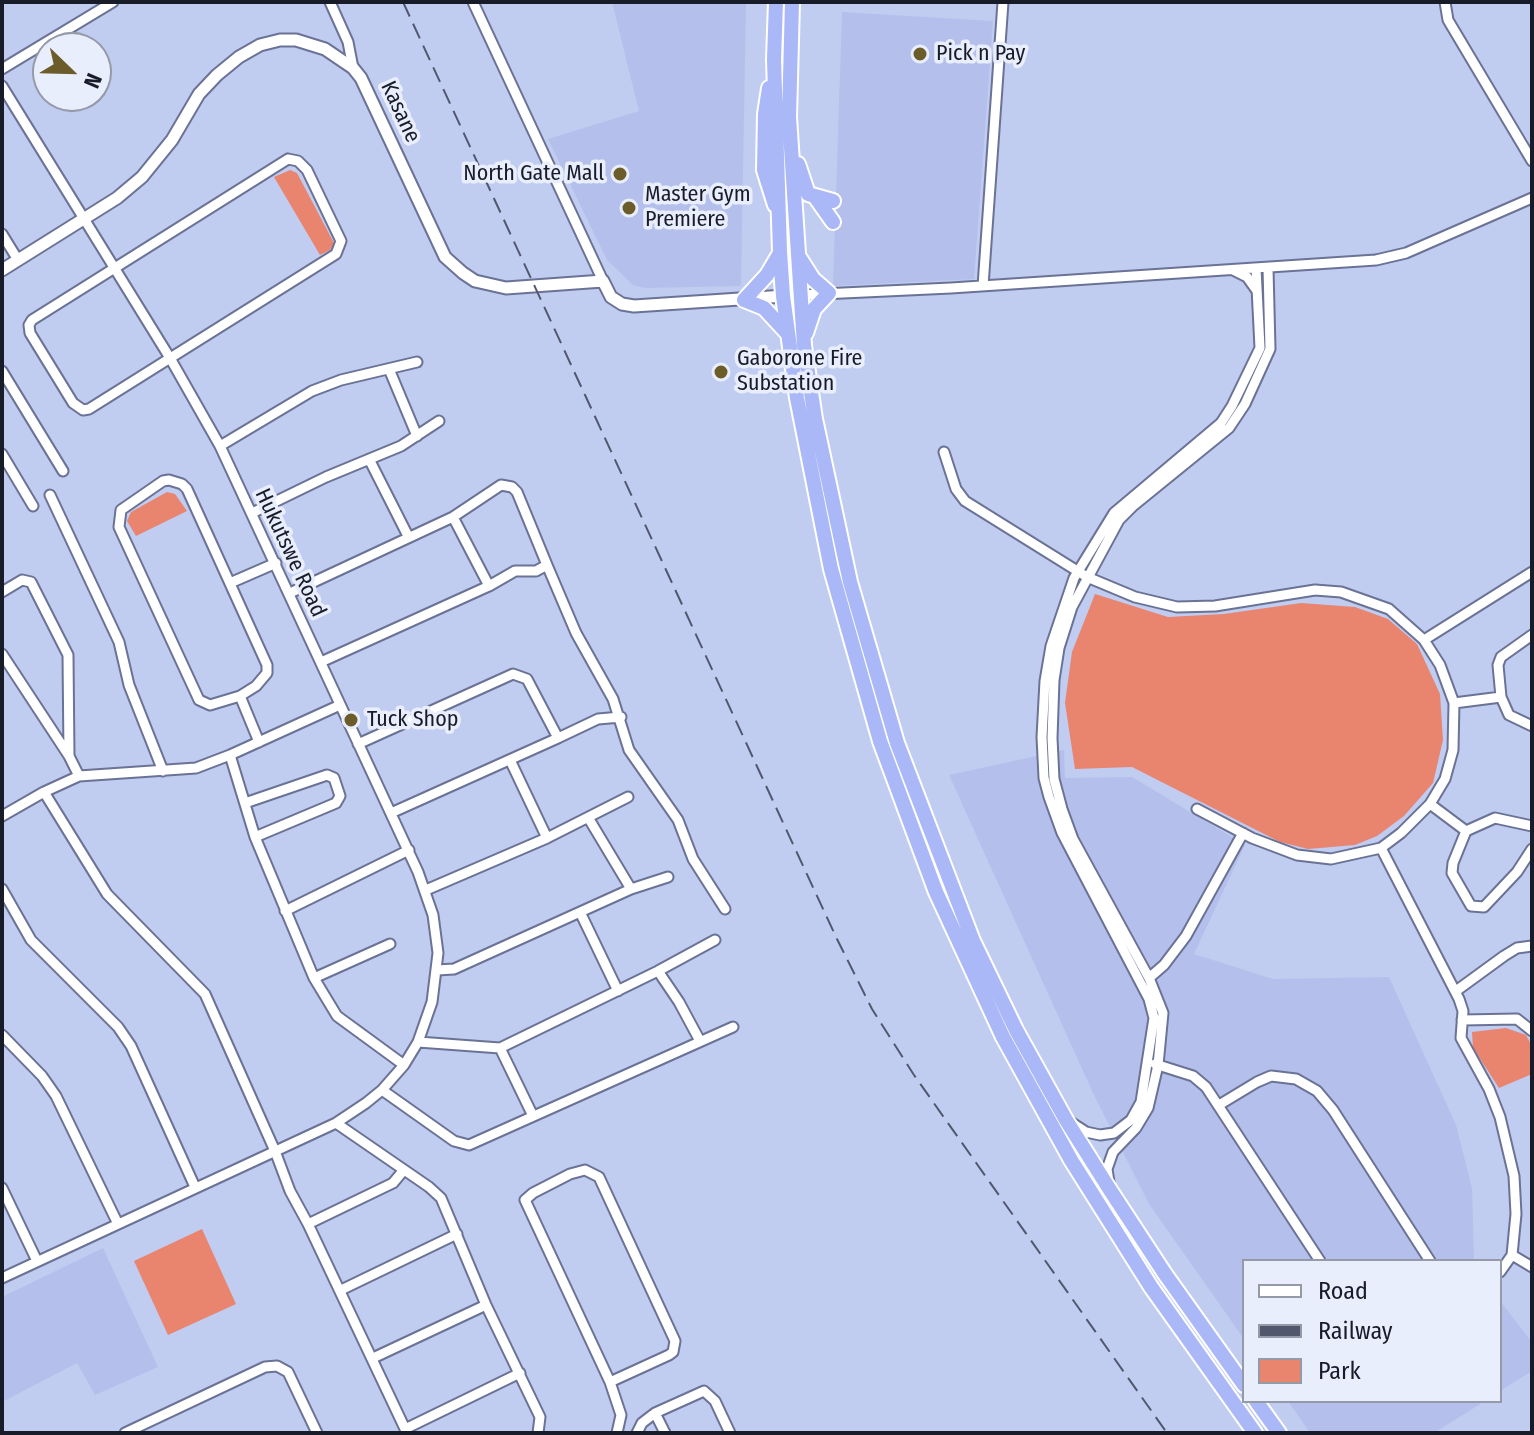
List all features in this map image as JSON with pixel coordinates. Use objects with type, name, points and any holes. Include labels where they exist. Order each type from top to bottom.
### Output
[{"type":"highway","points":[[776,2],[774,71],[780,252],[788,335],[808,463],[831,569],[880,741],[936,892],[1003,1037],[1071,1160],[1151,1287],[1255,1433]]},
{"type":"highway","points":[[792,2],[789,117],[804,345],[815,419],[850,582],[897,743],[973,941],[1016,1030],[1066,1120],[1110,1190],[1242,1382]]},
{"type":"highway","points":[[789,117],[801,178],[808,194],[833,201]]},
{"type":"highway","points":[[816,198],[833,222]]},
{"type":"highway","points":[[780,252],[767,275],[744,300],[764,308],[788,335]]},
{"type":"highway","points":[[797,254],[813,279],[829,293],[814,309],[804,345]]},
{"type":"highway","points":[[1257,1403],[1279,1433]]},
{"type":"street","points":[[2,69],[113,2]]},
{"type":"street","points":[[330,2],[348,42],[353,68]]},
{"type":"street","points":[[473,2],[611,297],[634,306],[1268,268],[1395,256],[1532,198]]},
{"type":"street","points":[[983,286],[1003,2]]},
{"type":"street","points":[[1445,2],[1448,20],[1532,161]]},
{"type":"street","name":"Kasane","points":[[2,270],[83,221],[142,177],[172,140],[199,94],[239,57],[260,45],[296,40],[325,49],[353,68],[370,92],[437,241],[454,266],[475,281],[495,287],[603,281]]},
{"type":"street","name":"Hukutswe Road","points":[[2,86],[170,358],[220,446],[409,850],[426,890],[438,933],[432,1002],[418,1042],[404,1065],[382,1090],[336,1123],[2,1278]]},
{"type":"street","points":[[288,159],[298,161],[307,170],[341,241],[336,254],[83,410],[73,403],[30,333],[29,325],[32,320],[113,269],[288,159]]},
{"type":"street","points":[[2,234],[18,260]]},
{"type":"street","points":[[1264,295],[1287,266]]},
{"type":"street","points":[[1110,1190],[1109,1159],[1148,1108],[1163,1013],[1149,978],[1073,839],[1054,779],[1054,680],[1064,627],[1101,550],[1126,512],[1229,428],[1238,417],[1270,349],[1264,295],[1256,268]]},
{"type":"street","points":[[1066,1120],[1093,1134],[1106,1135],[1121,1129],[1138,1110],[1153,1064],[1154,1026],[1149,999],[1062,833],[1044,778],[1043,713],[1055,629],[1078,571],[1121,505],[1179,459],[1226,416],[1260,348],[1268,268]]},
{"type":"street","points":[[1232,269],[1247,277],[1264,295]]},
{"type":"street","points":[[220,446],[312,391],[341,380],[417,362]]},
{"type":"street","points":[[389,369],[417,436]]},
{"type":"street","points":[[2,371],[63,471]]},
{"type":"street","points":[[252,513],[417,436],[439,421]]},
{"type":"street","points":[[944,452],[956,489],[965,501],[1087,577],[1135,597],[1177,607],[1215,606],[1315,590],[1341,592],[1389,609],[1424,640],[1440,665],[1454,703],[1453,750],[1445,779],[1430,804],[1381,848],[1345,857],[1312,858],[1280,851],[1197,809]]},
{"type":"street","points":[[2,454],[33,506]]},
{"type":"street","points":[[369,459],[408,536]]},
{"type":"street","points":[[163,481],[182,484],[267,665],[264,678],[240,696],[210,705],[199,700],[119,527],[121,510],[163,481]]},
{"type":"street","points":[[290,593],[453,517],[501,485],[512,487],[517,492],[576,633],[613,699],[629,750],[678,820],[693,859],[725,909]]},
{"type":"street","points":[[50,495],[119,642],[129,685],[163,771]]},
{"type":"street","points":[[453,517],[489,586]]},
{"type":"street","points":[[230,583],[276,563]]},
{"type":"street","points":[[321,662],[489,586],[515,571],[536,571],[547,565]]},
{"type":"street","points":[[1424,640],[1532,572]]},
{"type":"street","points":[[2,592],[22,580],[31,582],[68,655],[69,756]]},
{"type":"street","points":[[1532,635],[1501,657],[1498,665],[1501,697],[1512,718],[1532,726]]},
{"type":"street","points":[[2,654],[79,776]]},
{"type":"street","points":[[358,744],[513,674],[527,679],[558,738]]},
{"type":"street","points":[[240,696],[259,742]]},
{"type":"street","points":[[1454,703],[1501,697]]},
{"type":"street","points":[[2,816],[79,776],[189,770],[230,755],[340,705]]},
{"type":"street","points":[[391,813],[598,719],[621,717]]},
{"type":"street","points":[[230,755],[255,837],[314,978],[337,1016],[404,1065]]},
{"type":"street","points":[[510,760],[547,838]]},
{"type":"street","points":[[245,803],[327,775],[334,778],[340,796],[336,803],[255,837]]},
{"type":"street","points":[[44,792],[107,894],[205,994],[290,1191],[341,1290],[406,1431],[520,1373]]},
{"type":"street","points":[[426,890],[589,819],[628,797]]},
{"type":"street","points":[[1430,804],[1466,831]]},
{"type":"street","points":[[1532,826],[1495,818],[1466,831],[1452,873],[1474,907],[1484,907],[1500,892],[1532,849]]},
{"type":"street","points":[[589,819],[631,889]]},
{"type":"street","points":[[1149,978],[1164,965],[1186,936],[1243,833]]},
{"type":"street","points":[[1381,848],[1456,991],[1463,1011],[1461,1038],[1489,1089],[1509,1150],[1516,1214],[1512,1255],[1502,1269]]},
{"type":"street","points":[[285,911],[409,850]]},
{"type":"street","points":[[437,970],[454,969],[631,889],[668,877]]},
{"type":"street","points":[[2,889],[31,940],[118,1027],[131,1046],[195,1187]]},
{"type":"street","points":[[580,912],[618,991]]},
{"type":"street","points":[[418,1042],[500,1048],[715,940]]},
{"type":"street","points":[[314,978],[390,944]]},
{"type":"street","points":[[1456,991],[1517,948],[1532,946]]},
{"type":"street","points":[[658,971],[700,1041]]},
{"type":"street","points":[[1462,1020],[1517,1019],[1532,1031]]},
{"type":"street","points":[[382,1090],[454,1141],[469,1145],[733,1027]]},
{"type":"street","points":[[2,1035],[42,1076],[56,1096],[117,1222]]},
{"type":"street","points":[[500,1048],[533,1116]]},
{"type":"street","points":[[1153,1064],[1201,1081],[1319,1259]]},
{"type":"street","points":[[1219,1105],[1271,1076],[1296,1079],[1317,1091],[1333,1110],[1429,1259]]},
{"type":"street","points":[[336,1123],[436,1192],[540,1417],[538,1433]]},
{"type":"street","points":[[610,1382],[669,1355],[675,1341],[599,1177],[585,1170],[570,1174],[525,1200],[610,1382],[621,1415],[617,1433]]},
{"type":"street","points":[[308,1224],[393,1183],[403,1171]]},
{"type":"street","points":[[2,1188],[37,1261]]},
{"type":"street","points":[[341,1290],[457,1234]]},
{"type":"street","points":[[1512,1255],[1532,1267]]},
{"type":"street","points":[[373,1358],[486,1305]]},
{"type":"street","points":[[125,1433],[265,1367],[277,1366],[288,1372],[313,1432]]},
{"type":"street","points":[[637,1433],[642,1423],[655,1413],[704,1391],[715,1401],[730,1433]]},
{"type":"street","points":[[655,1413],[665,1433]]},
{"type":"shaded area","points":[[612,2],[746,2],[741,286],[645,288],[633,285],[607,260],[548,139],[639,111]]},
{"type":"shaded area","points":[[842,12],[993,21],[974,279],[833,286]]},
{"type":"shaded area","points":[[1064,750],[1065,778],[1132,777],[1245,845],[1194,954],[1273,979],[1389,977],[1456,1125],[1472,1188],[1474,1259],[1242,1259],[1242,1336],[1149,1204],[1093,1093],[949,775]]},
{"type":"shaded area","points":[[103,1248],[158,1367],[95,1395],[77,1363],[2,1402],[2,1297]]},
{"type":"shaded area","points":[[1502,1304],[1532,1342],[1532,1371],[1502,1390]]},
{"type":"shaded area","points":[[1289,1403],[1482,1403],[1434,1433],[1310,1433]]},
{"type":"green space","points":[[290,170],[297,173],[334,243],[330,250],[320,255],[274,177]]},
{"type":"green space","points":[[167,492],[175,494],[187,511],[136,536],[127,521],[131,512]]},
{"type":"green space","points":[[1095,594],[1168,617],[1224,614],[1301,603],[1355,607],[1388,619],[1417,644],[1440,694],[1443,740],[1433,783],[1404,816],[1377,836],[1355,845],[1308,849],[1280,842],[1132,767],[1075,769],[1065,703],[1072,652]]},
{"type":"green space","points":[[1506,1028],[1526,1035],[1532,1046],[1532,1074],[1499,1088],[1473,1048],[1472,1032]]},
{"type":"green space","points":[[202,1229],[236,1304],[168,1335],[134,1261]]},
{"type":"railway","points":[[403,2],[872,1009],[914,1075],[1167,1433]]},
{"type":"place","name":"Pick n Pay","points":[[920,54]]},
{"type":"place","name":"North Gate Mall","points":[[620,174]]},
{"type":"place","name":"Master Gym Premiere","points":[[629,208]]},
{"type":"place","name":"Gaborone Fire Substation","points":[[721,372]]},
{"type":"place","name":"Tuck Shop","points":[[351,720]]}]
